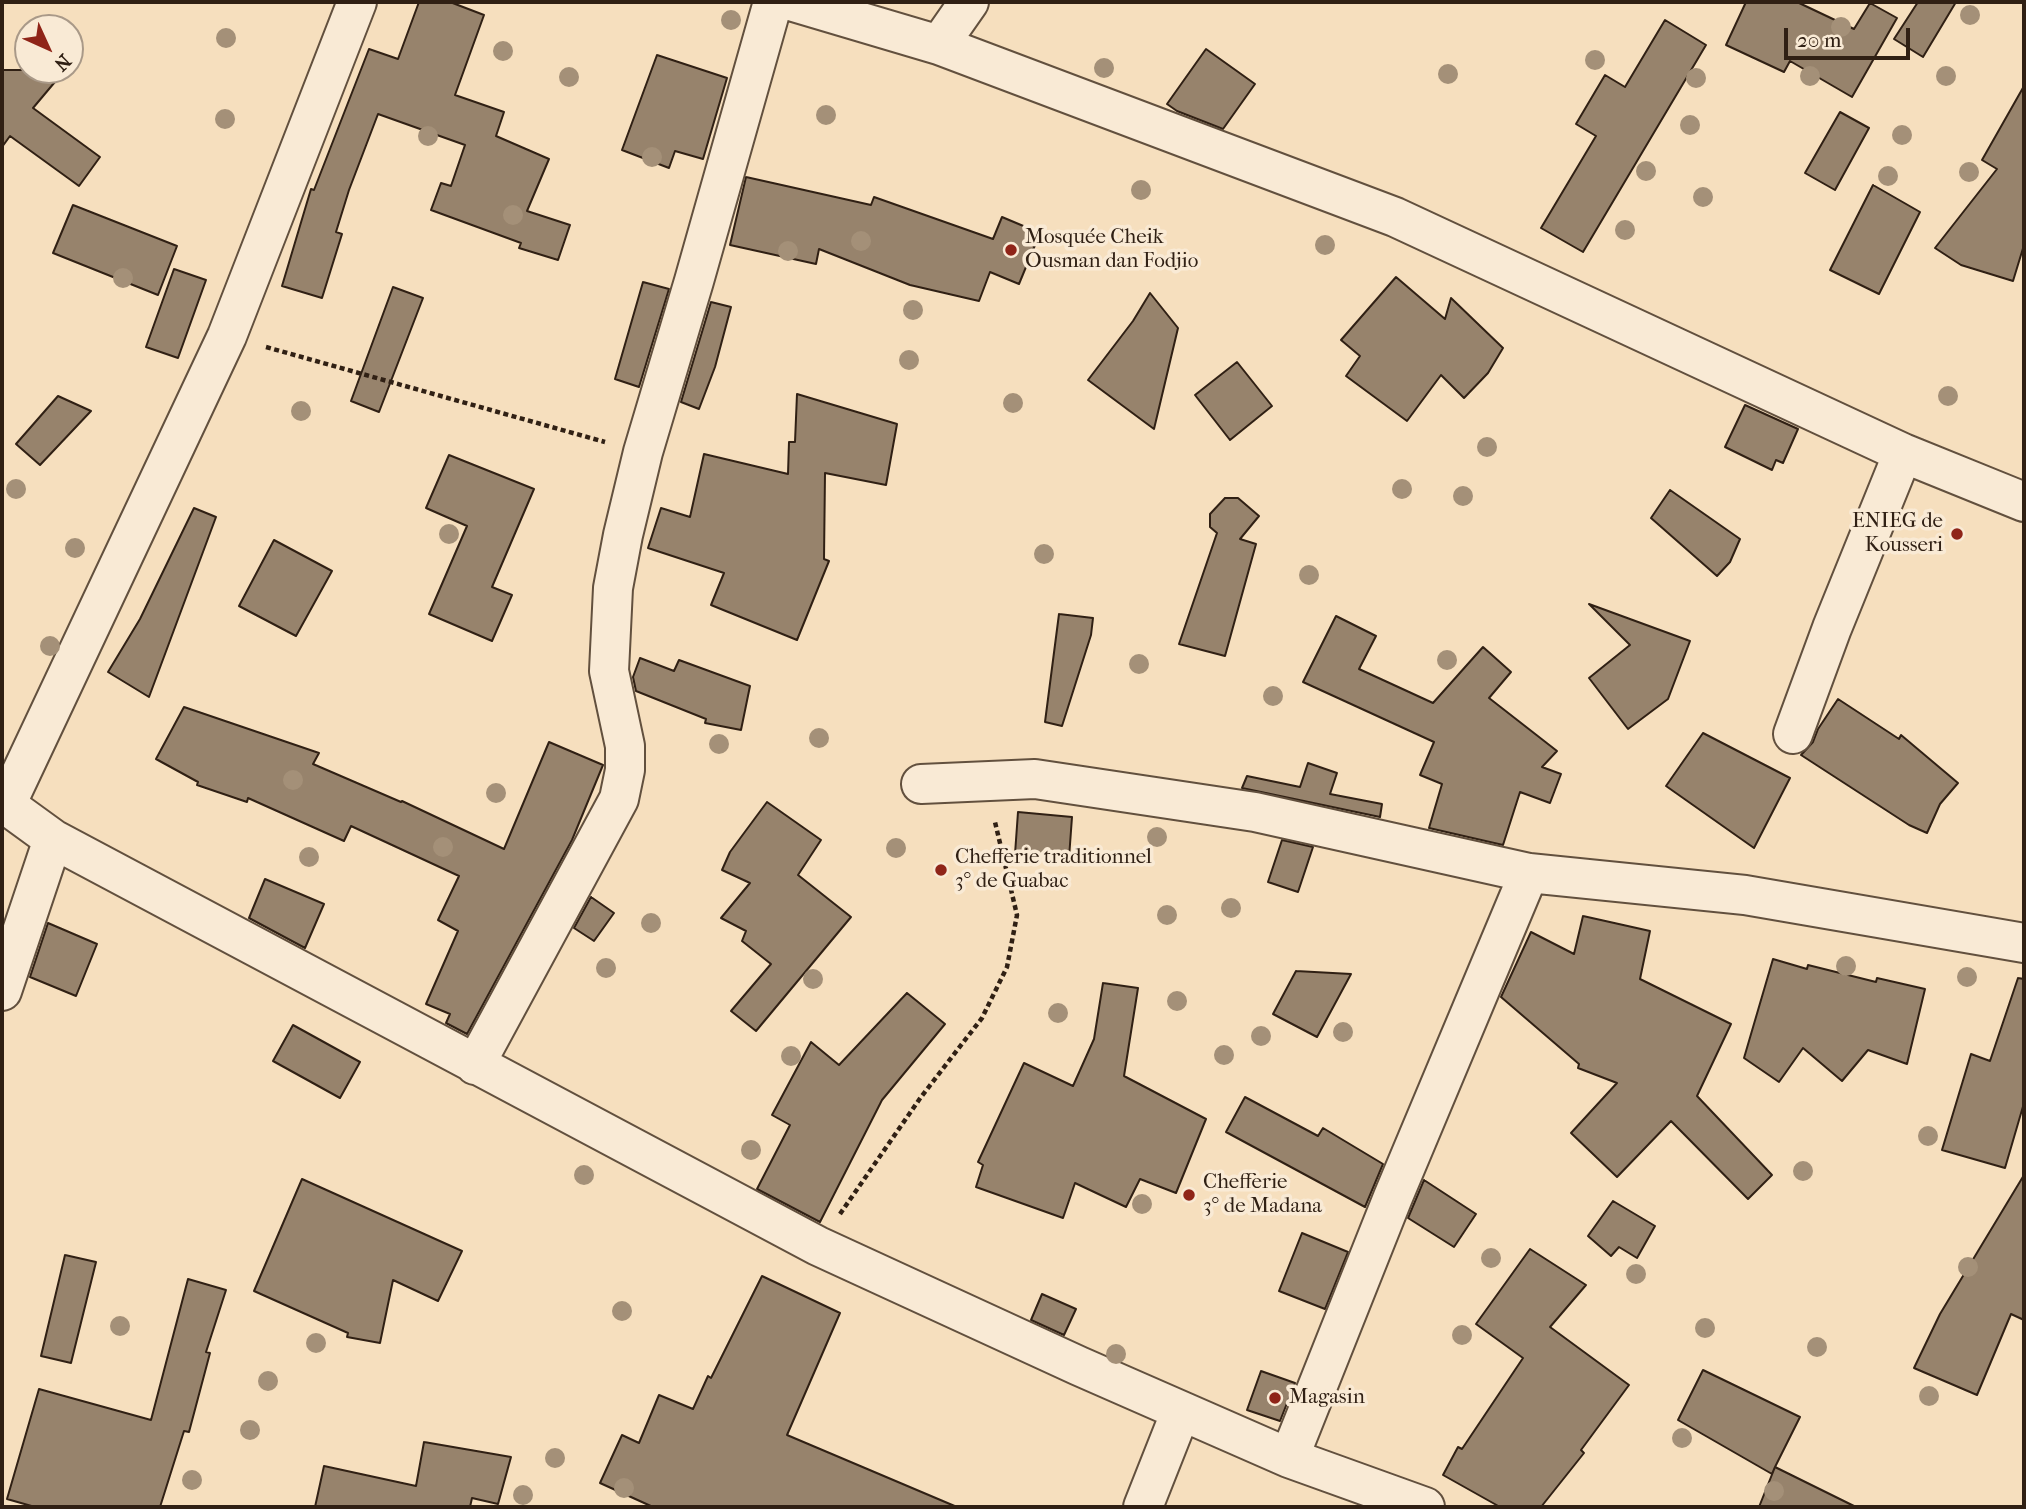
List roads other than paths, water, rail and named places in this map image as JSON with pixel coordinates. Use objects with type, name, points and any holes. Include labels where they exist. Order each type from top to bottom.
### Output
[{"type":"street","points":[[357,2],[228,336],[4,804],[53,839],[818,1246],[1289,1458],[1425,1507]]},
{"type":"street","points":[[475,1065],[619,799],[625,770],[625,746],[609,671],[613,589],[643,452],[773,2]]},
{"type":"street","points":[[794,2],[939,45],[1395,217],[1903,453],[2024,502]]},
{"type":"street","points":[[939,45],[969,2]]},
{"type":"street","points":[[1793,734],[1832,628],[1903,453]]},
{"type":"street","points":[[921,784],[1035,779],[1255,812],[1529,873],[1745,895],[2024,943]]},
{"type":"street","points":[[2,991],[53,839]]},
{"type":"street","points":[[1289,1458],[1393,1198],[1529,873]]},
{"type":"street","points":[[1143,1507],[1181,1411]]},
{"type":"place","name":"Mosquée Cheik Ousman dan Fodjio","points":[[1011,250]]},
{"type":"place","name":"ENIEG de Kousseri","points":[[1957,534]]},
{"type":"place","name":"Chefferie traditionnel 3° de Guabac","points":[[941,870]]},
{"type":"place","name":"Chefferie 3° de Madana","points":[[1189,1195]]},
{"type":"place","name":"Magasin","points":[[1275,1398]]}]
